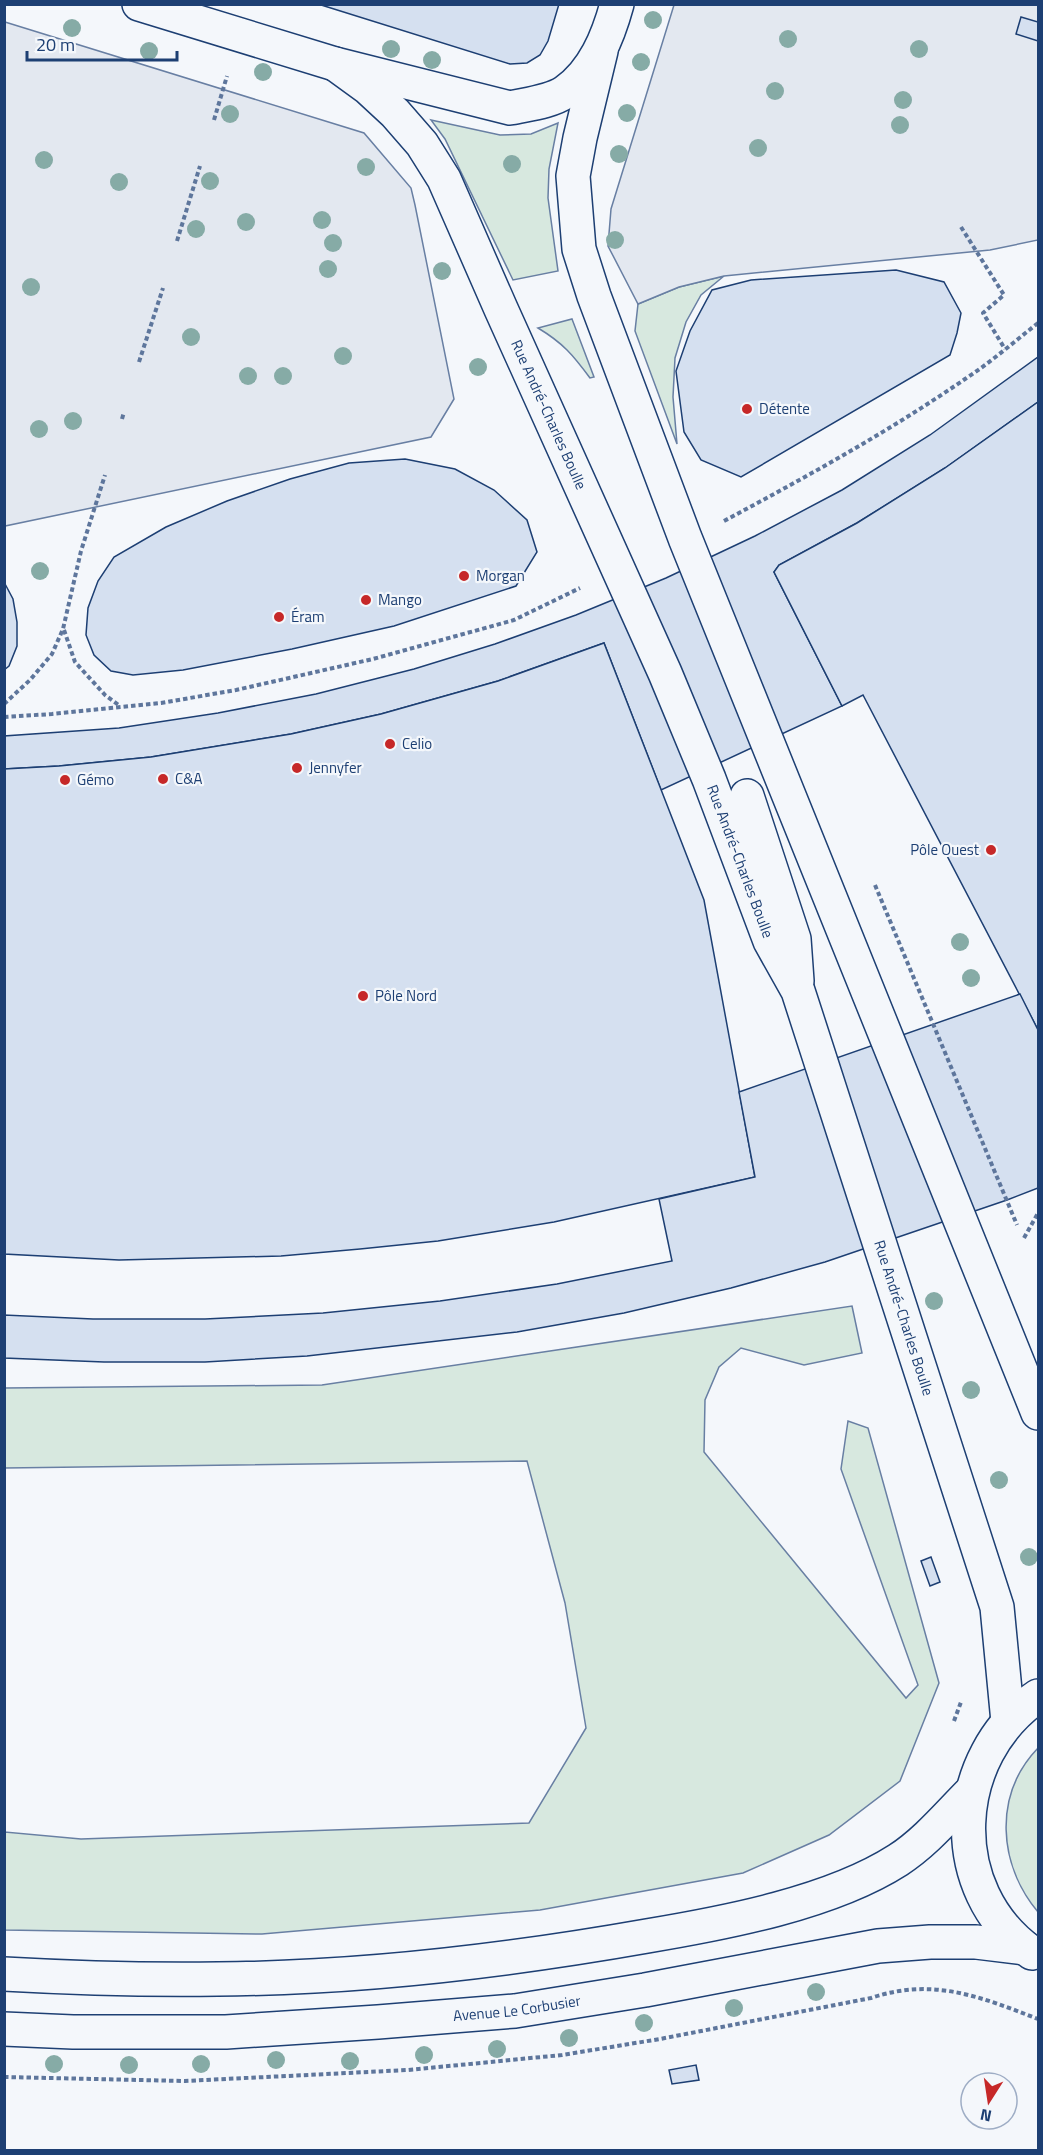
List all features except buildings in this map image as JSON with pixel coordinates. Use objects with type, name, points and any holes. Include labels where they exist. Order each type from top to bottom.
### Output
[{"type":"street","points":[[139,4],[335,64],[510,108],[564,93],[582,76],[601,51]]},
{"type":"street","points":[[617,4],[601,51],[573,176],[579,249],[594,296],[689,548],[1038,1413]]},
{"type":"street","name":"Rue André-Charles Boulle","points":[[335,64],[369,88],[395,113],[422,144],[444,179],[665,673],[709,779],[770,941],[798,992],[997,1607],[1008,1722]]},
{"type":"street","points":[[747,796],[794,939],[798,992]]},
{"type":"street","points":[[1032,1953],[1001,1924],[983,1893],[971,1860],[968,1825],[972,1791],[986,1754],[1008,1722],[1038,1696]]},
{"type":"street","points":[[4,1974],[218,1979],[352,1972],[504,1959],[707,1926],[841,1888],[880,1870],[917,1845],[972,1791]]},
{"type":"street","name":"Avenue Le Corbusier","points":[[4,2029],[73,2032],[226,2032],[378,2022],[515,2011],[645,1990],[878,1946],[930,1942],[976,1942],[1032,1953]]},
{"type":"path","points":[[214,120],[230,66]]},
{"type":"path","points":[[177,242],[200,166]]},
{"type":"path","points":[[961,227],[1004,295],[983,313],[1005,349]]},
{"type":"path","points":[[139,362],[163,288]]},
{"type":"path","points":[[715,525],[814,473],[879,435],[967,378],[1038,323]]},
{"type":"path","points":[[122,419],[124,412]]},
{"type":"path","points":[[4,704],[30,680],[52,654],[63,629],[81,551],[105,475]]},
{"type":"path","points":[[4,717],[161,703],[236,690],[373,659],[514,620],[584,586]]},
{"type":"path","points":[[63,629],[75,662],[105,695],[121,707]]},
{"type":"path","points":[[1024,1238],[1038,1213]]},
{"type":"path","points":[[952,1725],[962,1698]]},
{"type":"path","points":[[889,1992],[946,1990],[982,1997],[1038,2019]]},
{"type":"shaded area","points":[[674,5],[1038,5],[1038,240],[990,250],[724,276],[679,287],[638,304],[608,246],[611,209]]},
{"type":"shaded area","points":[[5,22],[364,133],[411,188],[415,205],[454,399],[431,437],[5,526]]},
{"type":"shaded area","points":[[431,120],[500,135],[531,134],[558,123],[549,169],[548,198],[558,271],[513,280],[445,139]]},
{"type":"shaded area","points":[[724,276],[701,295],[686,322],[675,358],[673,397],[677,444],[635,331],[638,304],[679,287]]},
{"type":"shaded area","points":[[572,319],[594,377],[590,378],[567,350],[538,328]]},
{"type":"shaded area","points":[[852,1306],[862,1353],[804,1365],[741,1348],[719,1367],[705,1400],[704,1452],[906,1698],[918,1685],[841,1469],[848,1421],[868,1428],[939,1683],[900,1781],[829,1835],[743,1873],[540,1910],[262,1934],[5,1930],[5,1832],[81,1839],[529,1823],[586,1728],[565,1603],[527,1461],[5,1468],[5,1388],[322,1385]]},
{"type":"shaded area","points":[[1038,1748],[1038,1912],[1015,1873],[1006,1830],[1013,1787],[1023,1767]]},
{"type":"place","name":"Détente","points":[[747,409]]},
{"type":"place","name":"Morgan","points":[[464,576]]},
{"type":"place","name":"Mango","points":[[366,600]]},
{"type":"place","name":"Éram","points":[[279,617]]},
{"type":"place","name":"Celio","points":[[390,744]]},
{"type":"place","name":"Jennyfer","points":[[297,768]]},
{"type":"place","name":"C&A","points":[[163,779]]},
{"type":"place","name":"Gémo","points":[[65,780]]},
{"type":"place","name":"Pôle Ouest","points":[[991,850]]},
{"type":"place","name":"Pôle Nord","points":[[363,996]]}]
